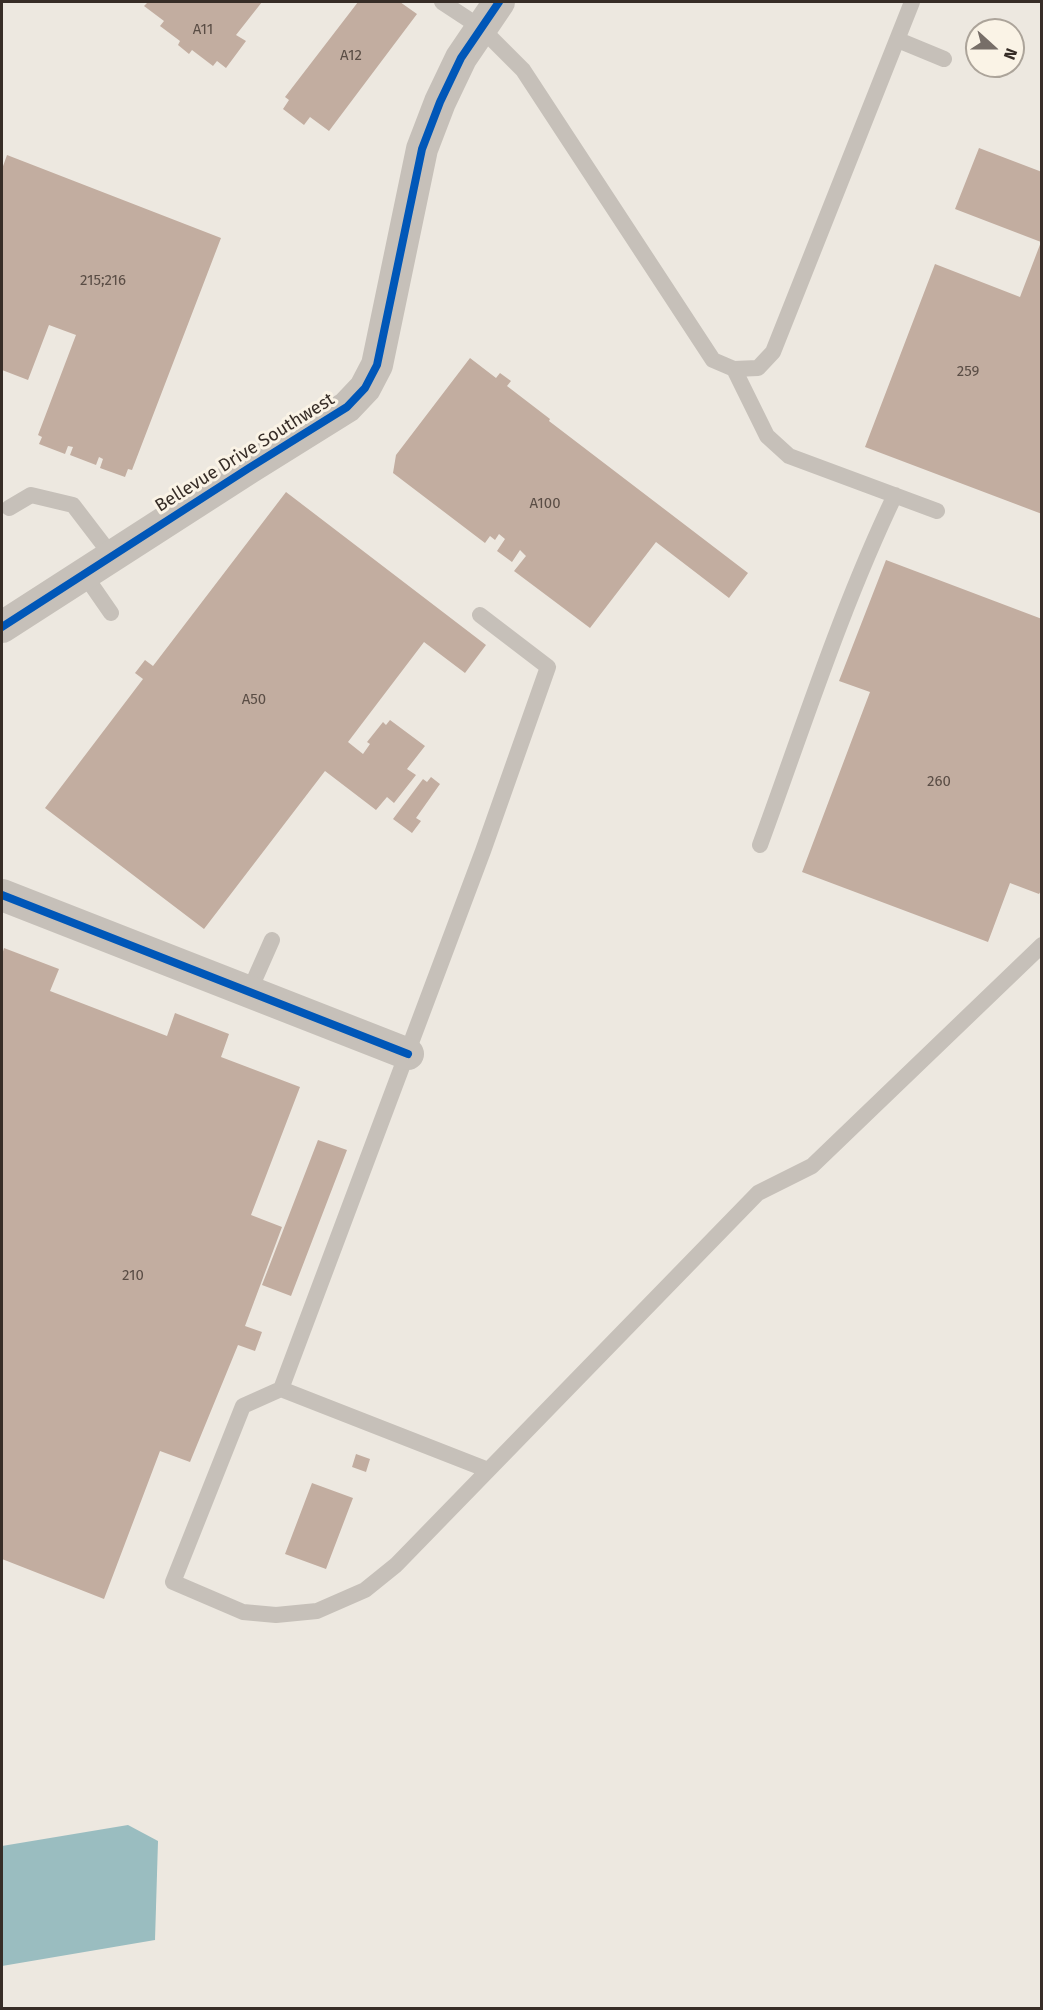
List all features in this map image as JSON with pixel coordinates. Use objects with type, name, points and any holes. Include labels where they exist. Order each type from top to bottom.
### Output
[{"type":"street","name":"Bellevue Drive Southwest","points":[[2,627],[347,407],[365,388],[377,365],[422,149],[454,73],[480,27],[499,2]]},
{"type":"street","points":[[2,895],[408,1054]]},
{"type":"lane","points":[[442,2],[480,27],[523,70],[713,360],[734,369],[758,368],[773,352],[912,2]]},
{"type":"lane","points":[[897,40],[944,59]]},
{"type":"lane","points":[[734,369],[767,436],[789,456],[937,511]]},
{"type":"lane","points":[[9,508],[31,495],[73,505],[112,556]]},
{"type":"lane","points":[[760,845],[845,610],[895,495]]},
{"type":"lane","points":[[84,574],[111,613]]},
{"type":"lane","points":[[480,615],[548,667],[408,1054],[281,1389],[243,1406],[173,1582],[243,1612],[276,1615],[317,1611],[365,1590],[396,1565],[758,1192],[812,1166],[1041,945]]},
{"type":"lane","points":[[249,992],[272,940]]},
{"type":"lane","points":[[281,1389],[488,1470]]},
{"type":"water","points":[[128,1825],[158,1841],[155,1940],[2,1966],[2,1846]]},
{"type":"building","points":[[148,2],[262,2],[236,35],[246,41],[226,68],[217,61],[213,66],[192,50],[189,54],[178,45],[180,41],[160,26],[164,21],[144,6]]},
{"type":"building","points":[[358,2],[400,2],[417,14],[329,131],[310,117],[304,125],[283,109],[289,100],[285,97]]},
{"type":"building","points":[[979,148],[1042,172],[1042,514],[865,447],[935,264],[1020,297],[1041,242],[955,209]]},
{"type":"building","points":[[7,155],[221,238],[132,470],[128,469],[125,477],[100,468],[103,459],[99,457],[96,465],[70,455],[73,447],[68,446],[65,454],[39,444],[42,437],[38,435],[76,335],[49,325],[28,380],[2,370],[2,169]]},
{"type":"building","points":[[470,358],[496,378],[500,373],[511,381],[507,386],[550,419],[549,421],[748,573],[729,598],[656,542],[590,628],[514,571],[526,556],[520,550],[512,562],[497,551],[505,539],[499,534],[495,540],[490,536],[485,543],[393,473],[396,455]]},
{"type":"building","points":[[286,492],[486,645],[465,673],[424,642],[348,742],[363,754],[370,744],[367,742],[383,722],[386,725],[390,720],[425,746],[407,769],[416,775],[394,803],[387,797],[376,810],[325,771],[204,929],[45,808],[143,679],[135,673],[145,660],[153,666]]},
{"type":"building","points":[[886,560],[1042,619],[1042,889],[1039,894],[1010,883],[988,942],[802,872],[870,692],[839,681]]},
{"type":"building","points":[[431,777],[440,784],[416,818],[421,821],[412,833],[393,819],[423,779],[427,782]]},
{"type":"building","points":[[4,948],[59,969],[50,991],[167,1036],[175,1013],[229,1034],[221,1057],[300,1087],[251,1215],[282,1227],[245,1326],[262,1332],[255,1351],[238,1345],[190,1462],[160,1451],[104,1599],[2,1559],[2,955]]},
{"type":"building","points":[[318,1140],[347,1150],[291,1296],[262,1285]]},
{"type":"building","points":[[356,1454],[370,1459],[366,1472],[352,1467]]},
{"type":"building","points":[[312,1483],[353,1498],[326,1569],[285,1554]]},
{"type":"cycle path","points":[[2,627],[347,407],[365,388],[377,365],[422,149],[440,102],[461,58],[499,2]]},
{"type":"cycle path","points":[[2,895],[408,1054]]}]
